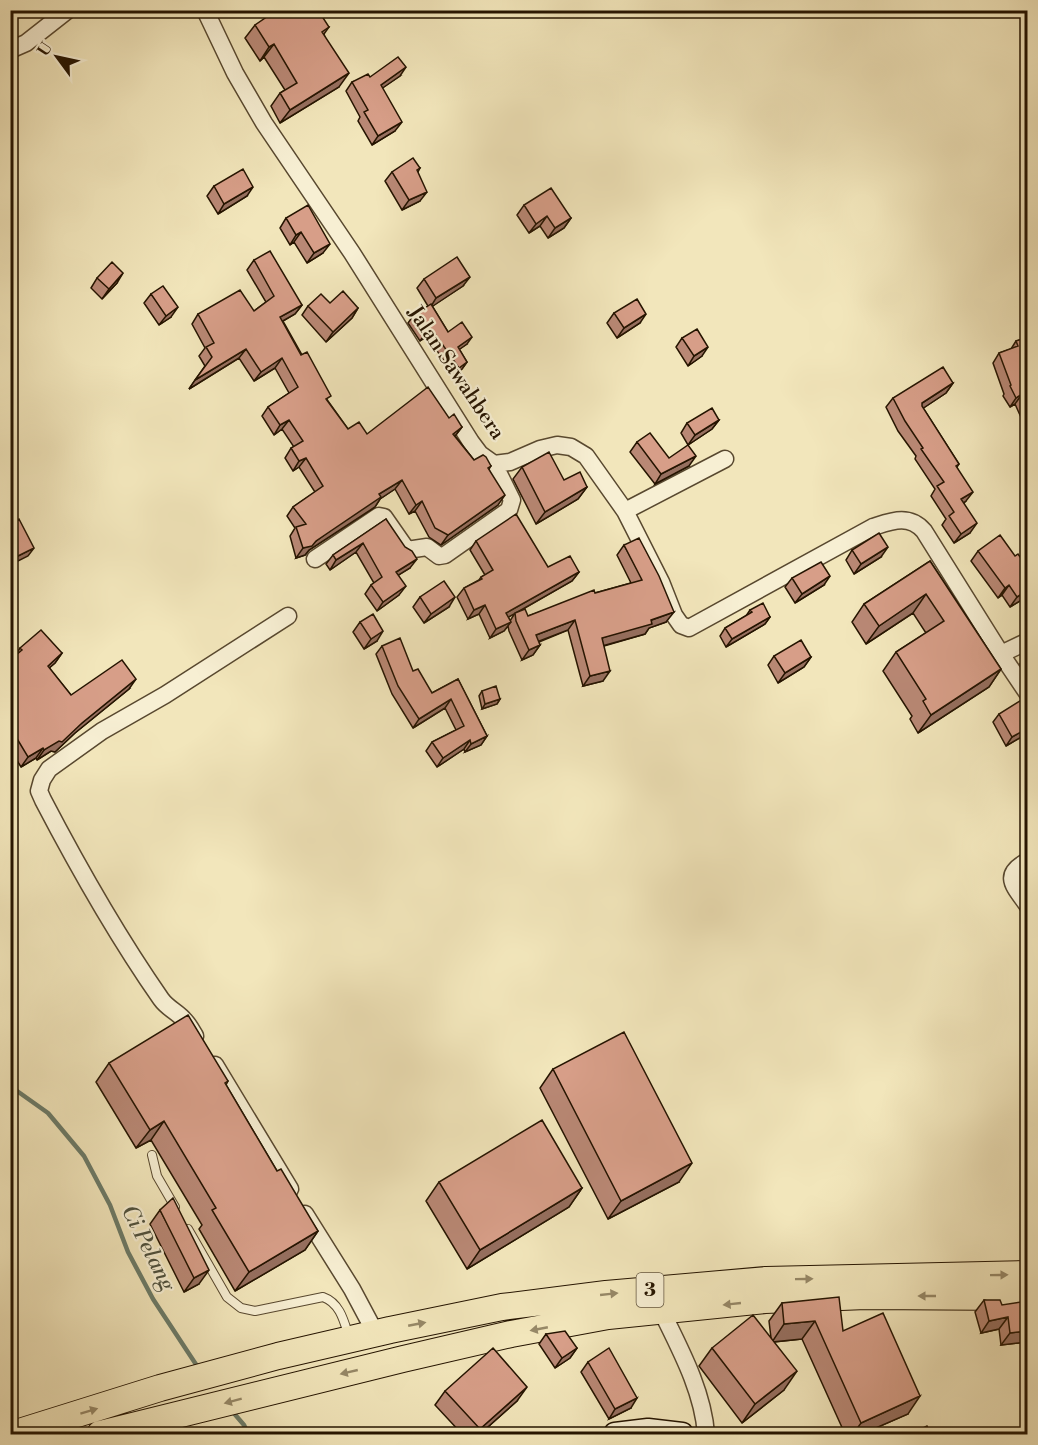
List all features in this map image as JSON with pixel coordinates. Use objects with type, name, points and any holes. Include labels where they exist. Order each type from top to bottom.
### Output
[{"type":"main road","name":"3","points":[[13,1434],[160,1388],[278,1356],[390,1330],[502,1308],[606,1294],[766,1290],[1028,1275]]},
{"type":"main road","name":"3","points":[[100,1434],[511,1334],[608,1316],[662,1310],[766,1290],[866,1296],[1028,1297]]},
{"type":"street","points":[[10,50],[26,43],[68,10]]},
{"type":"street","name":"Jalan Sawahbera","points":[[205,10],[235,73],[264,123],[352,253],[480,454],[494,464],[510,462],[557,445],[571,447],[586,456],[625,511],[681,626],[689,628],[873,527],[900,519],[909,521],[924,531],[936,557],[995,656],[1028,694]]},
{"type":"street","points":[[625,511],[725,459]]},
{"type":"street","points":[[315,559],[379,516],[384,518],[407,550],[427,547],[439,556],[445,555],[509,510],[512,500],[494,464]]},
{"type":"street","points":[[288,616],[165,695],[102,731],[49,769],[42,780],[39,791],[77,866],[123,943],[168,1008],[186,1021],[229,1087],[277,1170],[352,1289],[376,1334]]},
{"type":"street","points":[[995,656],[1028,641]]},
{"type":"street","points":[[1028,861],[1018,866],[1012,874],[1012,883],[1028,906]]},
{"type":"street","points":[[662,1310],[689,1370],[705,1423],[706,1434]]},
{"type":"street","points":[[615,1434],[648,1430],[682,1434]]},
{"type":"lane","points":[[152,1155],[158,1176],[227,1297],[241,1308],[255,1311],[323,1297],[331,1300],[341,1314],[350,1340]]},
{"type":"building","points":[[277,10],[318,10],[329,27],[322,32],[349,73],[290,110],[280,93],[297,83],[274,44],[269,47],[255,25]]},
{"type":"building","points":[[398,57],[406,67],[381,85],[402,122],[378,136],[364,112],[368,110],[352,82],[368,74],[370,77]]},
{"type":"building","points":[[413,158],[420,168],[417,170],[427,192],[409,200],[392,172]]},
{"type":"building","points":[[243,169],[253,187],[224,204],[214,186]]},
{"type":"building","points":[[551,188],[571,218],[555,228],[547,216],[536,224],[524,205]]},
{"type":"building","points":[[308,205],[330,244],[314,253],[301,232],[296,235],[286,218]]},
{"type":"building","points":[[270,251],[302,305],[280,317],[301,355],[307,352],[331,396],[326,399],[348,429],[359,422],[367,434],[428,387],[449,418],[454,414],[462,427],[453,434],[474,460],[483,455],[486,457],[491,466],[488,468],[505,495],[448,535],[435,528],[422,501],[416,505],[402,480],[379,494],[381,497],[312,546],[303,548],[296,527],[306,524],[293,507],[323,486],[306,458],[299,461],[291,448],[303,441],[289,420],[280,425],[268,407],[298,387],[282,358],[261,372],[246,349],[195,380],[212,357],[206,347],[214,343],[198,314],[240,290],[254,311],[274,296],[254,260]]},
{"type":"building","points":[[457,257],[470,277],[436,298],[424,279]]},
{"type":"building","points":[[112,262],[123,273],[109,289],[97,278]]},
{"type":"building","points":[[163,286],[178,307],[166,316],[151,294]]},
{"type":"building","points":[[343,291],[358,308],[333,332],[308,306],[321,294],[330,303]]},
{"type":"building","points":[[637,299],[646,314],[624,328],[614,313]]},
{"type":"building","points":[[431,304],[448,332],[462,322],[472,337],[458,347],[467,362],[459,368],[433,331],[425,334],[413,316]]},
{"type":"building","points":[[697,329],[708,347],[694,356],[682,338]]},
{"type":"building","points":[[1028,337],[1028,408],[1022,394],[1016,398],[999,353],[1018,346],[1016,341]]},
{"type":"building","points":[[943,367],[953,383],[922,403],[922,406],[959,464],[956,466],[973,492],[961,499],[977,523],[961,534],[949,516],[954,512],[937,486],[944,482],[921,449],[923,448],[893,398]]},
{"type":"building","points":[[712,408],[719,420],[695,435],[687,423]]},
{"type":"building","points":[[650,433],[669,458],[688,445],[696,456],[661,474],[637,442]]},
{"type":"building","points":[[549,452],[564,480],[580,472],[587,487],[545,512],[522,467]]},
{"type":"building","points":[[516,514],[548,567],[570,556],[579,572],[506,613],[511,622],[496,629],[485,605],[474,610],[464,588],[482,579],[481,577],[493,570],[476,541]]},
{"type":"building","points":[[19,519],[34,548],[10,560],[10,524]]},
{"type":"building","points":[[386,519],[405,547],[412,551],[417,559],[396,572],[406,586],[383,602],[371,585],[382,577],[363,543],[336,560],[333,555]]},
{"type":"building","points":[[879,533],[888,547],[861,564],[852,550]]},
{"type":"building","points":[[1000,535],[1015,556],[1018,554],[1028,568],[1028,590],[1017,597],[1009,585],[1005,588],[978,551]]},
{"type":"building","points":[[639,538],[659,576],[674,612],[651,620],[652,624],[602,638],[610,671],[590,676],[575,620],[536,635],[540,645],[529,650],[516,621],[515,613],[525,609],[528,616],[594,590],[595,593],[642,580],[624,545]]},
{"type":"building","points":[[10,560],[15,570],[10,572]]},
{"type":"building","points":[[930,561],[1001,669],[931,715],[923,701],[926,699],[896,652],[944,621],[926,594],[879,626],[864,604]]},
{"type":"building","points":[[821,562],[830,576],[802,594],[792,578]]},
{"type":"building","points":[[444,581],[455,597],[431,614],[420,597]]},
{"type":"building","points":[[763,603],[770,617],[732,639],[725,628]]},
{"type":"building","points":[[373,614],[383,631],[371,639],[360,622]]},
{"type":"building","points":[[41,630],[62,653],[48,666],[71,695],[122,660],[136,679],[62,742],[59,741],[44,750],[43,748],[28,757],[10,727],[10,660]]},
{"type":"building","points":[[400,638],[413,671],[418,669],[432,693],[458,679],[487,736],[471,744],[470,740],[443,758],[432,742],[464,726],[451,699],[419,719],[398,686],[382,646]]},
{"type":"building","points":[[801,640],[811,657],[785,673],[774,656]]},
{"type":"building","points":[[496,686],[500,699],[485,704],[482,691]]},
{"type":"building","points":[[1028,696],[1028,728],[1012,737],[999,714]]},
{"type":"building","points":[[188,1015],[228,1081],[225,1083],[277,1171],[281,1169],[318,1231],[249,1272],[212,1210],[216,1208],[164,1121],[150,1130],[109,1063]]},
{"type":"building","points":[[624,1032],[692,1163],[621,1201],[553,1069]]},
{"type":"building","points":[[542,1120],[582,1188],[480,1250],[439,1182]]},
{"type":"building","points":[[173,1198],[209,1270],[194,1278],[160,1210]]},
{"type":"building","points":[[839,1297],[843,1331],[883,1313],[920,1396],[861,1423],[815,1321],[784,1324],[782,1303]]},
{"type":"building","points":[[984,1300],[1000,1300],[1002,1305],[1028,1301],[1028,1331],[1010,1333],[1008,1317],[989,1321]]},
{"type":"building","points":[[753,1315],[797,1371],[755,1404],[712,1348]]},
{"type":"building","points":[[565,1331],[577,1348],[562,1358],[546,1334]]},
{"type":"building","points":[[493,1348],[527,1387],[480,1429],[445,1391]]},
{"type":"building","points":[[609,1348],[637,1398],[615,1409],[588,1362]]},
{"type":"building","points":[[927,1426],[931,1434],[911,1434]]},
{"type":"waterway","name":"Ci Pelang","points":[[10,1086],[48,1113],[84,1156],[110,1205],[128,1252],[153,1299],[199,1369]]},
{"type":"waterway","name":"Ci Pelang","points":[[232,1411],[244,1425],[248,1434]]}]
